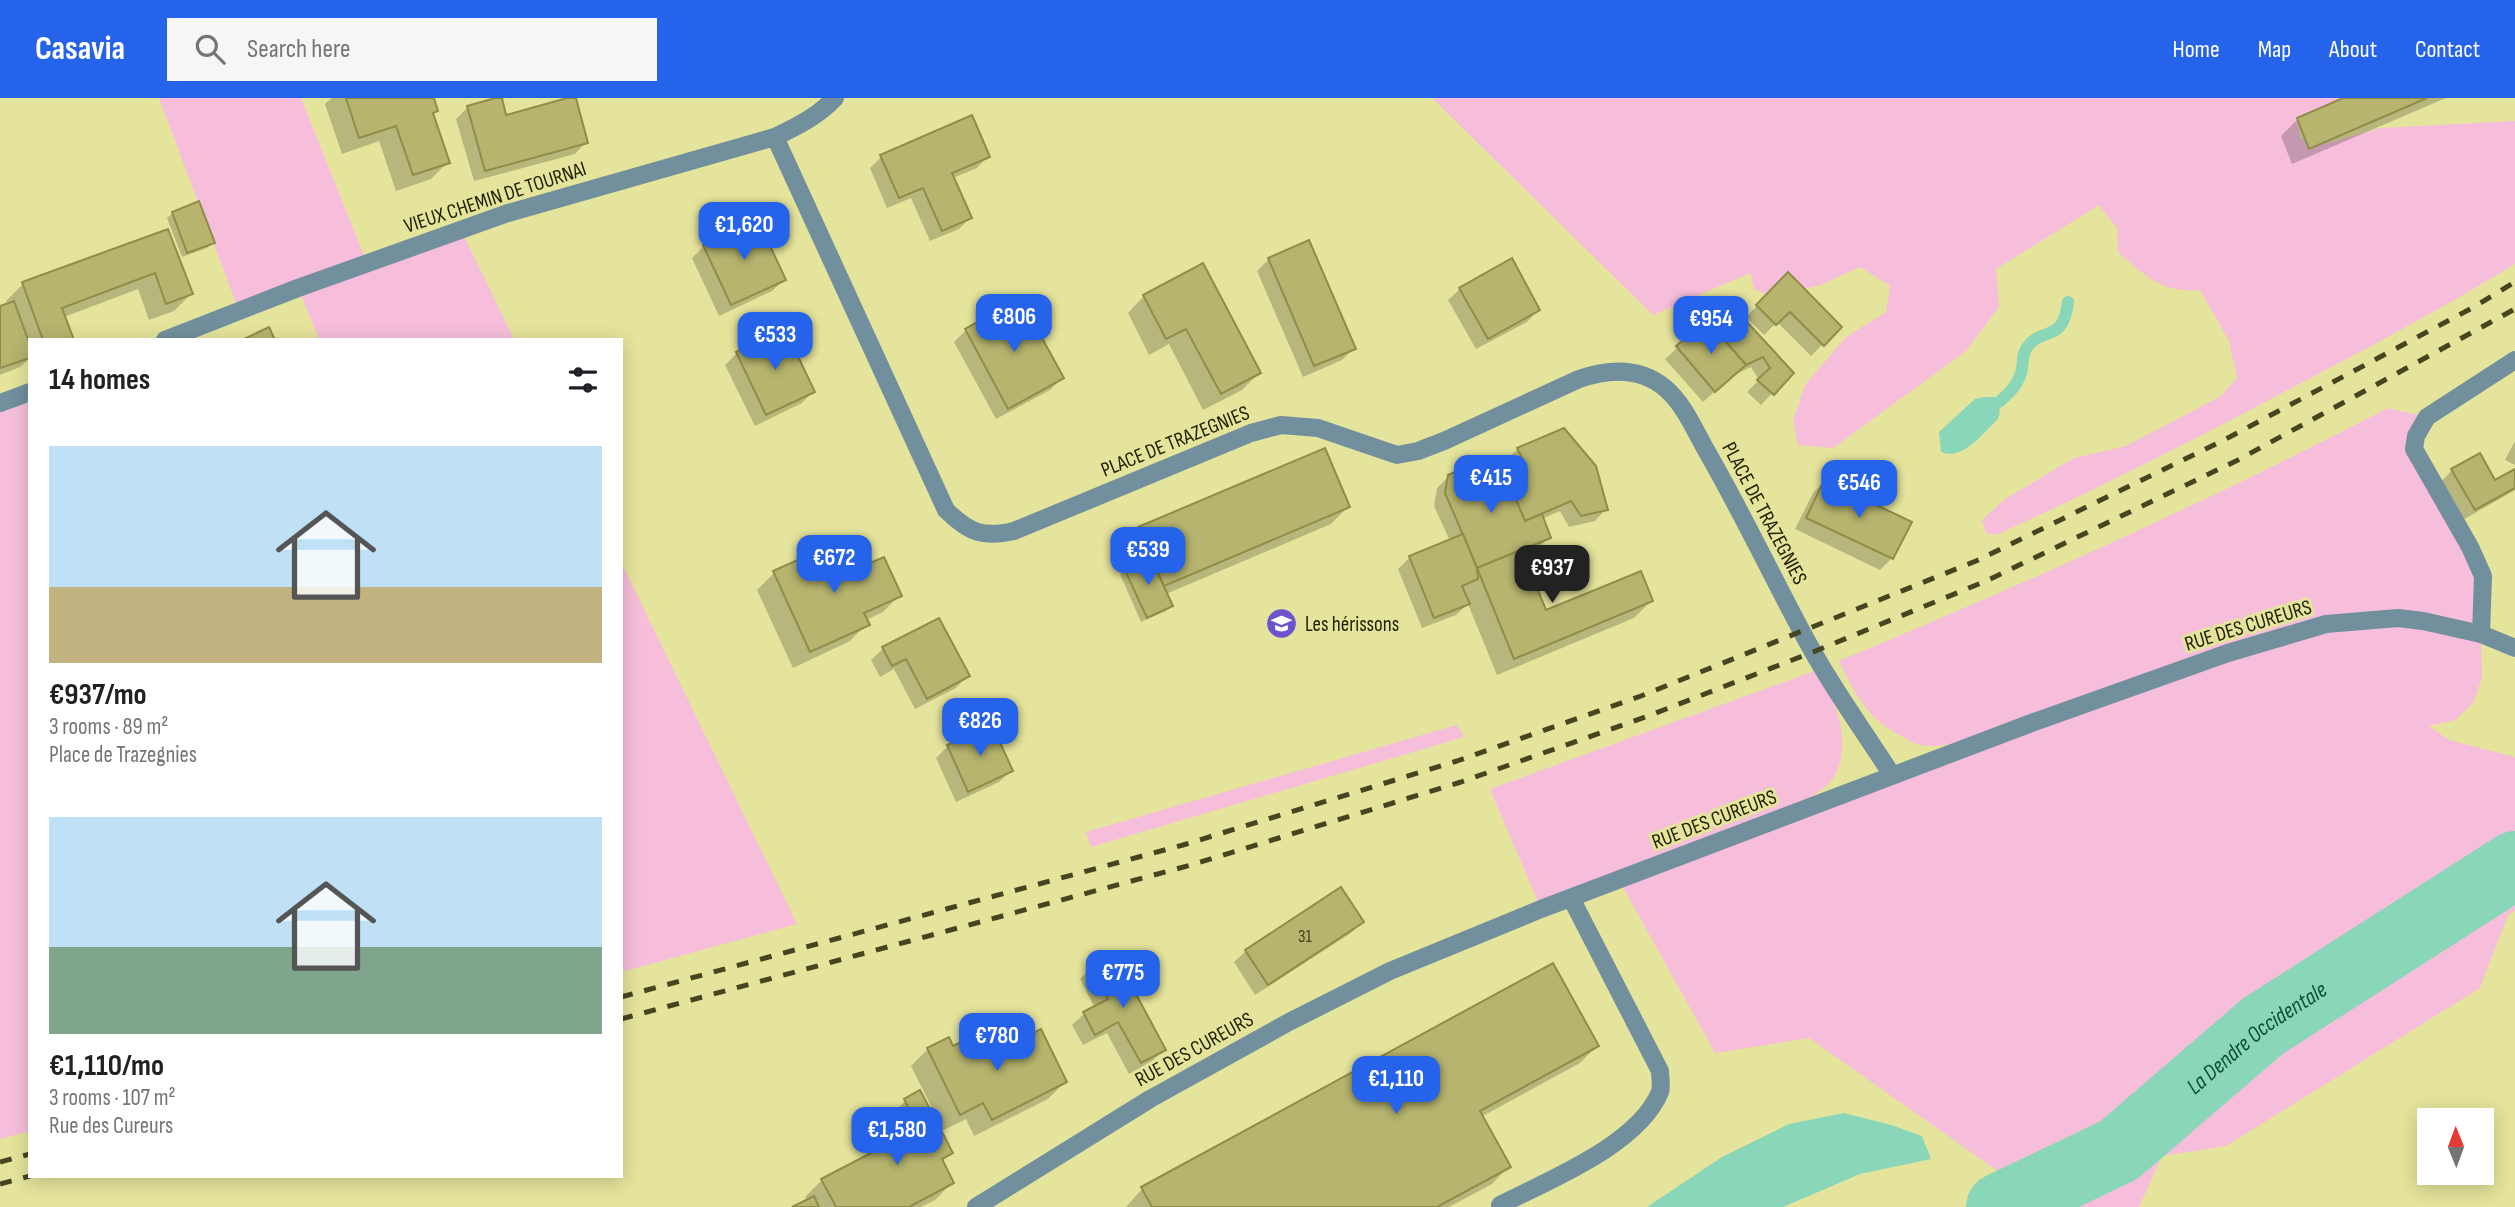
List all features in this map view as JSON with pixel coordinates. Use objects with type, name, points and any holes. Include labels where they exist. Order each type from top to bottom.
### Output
[{"type":"street","name":"VIEUX CHEMIN DE TOURNAI","points":[[170,338],[298,288],[508,213],[775,137],[826,108],[835,98]]},
{"type":"street","name":"PLACE DE TRAZEGNIES","points":[[775,137],[947,510],[960,523],[978,533],[995,536],[1014,531],[1251,433],[1281,425],[1318,428],[1398,455],[1444,441],[1600,372],[1623,371],[1644,376],[1664,386],[1679,402],[1813,652],[1892,775]]},
{"type":"street","points":[[2481,634],[2483,576],[2470,547],[2414,449],[2416,436],[2427,417],[2515,360]]},
{"type":"street","points":[[0,403],[28,392]]},
{"type":"street","name":"RUE DES CUREURS","points":[[976,1207],[1150,1100],[1289,1022],[1390,971],[1571,898],[2034,722],[2228,653],[2326,624],[2398,618],[2423,621],[2481,634],[2515,648]]},
{"type":"street","points":[[1500,1205],[1609,1148],[1650,1110],[1661,1089],[1660,1071],[1571,898]]},
{"type":"shaded area","points":[[159,98],[301,98],[367,263],[461,230],[514,338],[319,338],[298,288],[239,311]]},
{"type":"shaded area","points":[[1432,98],[2343,98],[2297,118],[2301,139],[2328,143],[2381,128],[2515,121],[2515,264],[2458,298],[2247,412],[1996,535],[1986,533],[1982,520],[2005,499],[2074,458],[2126,446],[2221,396],[2237,378],[2229,341],[2200,290],[2164,286],[2137,268],[2118,252],[2117,228],[2099,205],[1996,269],[1999,307],[1966,351],[1833,448],[1798,445],[1793,421],[1805,385],[1846,337],[1886,312],[1890,286],[1860,267],[1820,285],[1771,297],[1754,289],[1750,273],[1653,315]]},
{"type":"shaded area","points":[[28,393],[28,1132],[0,1139],[0,403]]},
{"type":"shaded area","points":[[1994,397],[1996,400],[1999,407],[1998,419],[1965,449],[1949,454],[1941,452],[1939,432],[1975,399]]},
{"type":"shaded area","points":[[2388,408],[2427,417],[2416,436],[2470,547],[2481,634],[2482,678],[2473,703],[2455,720],[2429,726],[2449,740],[2515,757],[2515,911],[2508,915],[2480,988],[2226,1146],[2162,1156],[2139,1207],[2000,1207],[2029,1193],[1809,1038],[1715,1053],[1619,880],[1541,909],[1490,789],[1820,669],[1840,721],[1842,748],[1835,775],[1822,790],[1806,801],[1964,742],[1937,746],[1920,745],[1882,724],[1865,706],[1839,661],[2116,540],[2253,476]]},
{"type":"shaded area","points":[[623,566],[797,924],[623,971]]},
{"type":"shaded area","points":[[1457,725],[1464,737],[1091,847],[1086,832]]},
{"type":"shaded area","points":[[1844,1113],[1922,1136],[1931,1159],[1860,1174],[1783,1207],[1647,1207],[1722,1157],[1789,1124]]},
{"type":"building","points":[[346,98],[434,98],[438,111],[433,113],[450,163],[413,175],[396,126],[359,138]]},
{"type":"building","points":[[502,98],[506,115],[567,98],[576,98],[588,143],[485,171],[467,106]]},
{"type":"building","points":[[2343,98],[2427,98],[2309,149],[2297,118]]},
{"type":"building","points":[[972,115],[990,157],[952,173],[972,218],[942,231],[923,188],[899,198],[880,155]]},
{"type":"building","points":[[199,201],[215,243],[187,253],[172,212]]},
{"type":"building","points":[[758,220],[786,280],[731,305],[703,245]]},
{"type":"building","points":[[168,229],[193,294],[166,304],[155,273],[62,308],[73,338],[42,338],[22,282]]},
{"type":"building","points":[[1309,240],[1356,349],[1314,366],[1268,258]]},
{"type":"building","points":[[1512,258],[1540,310],[1488,339],[1459,288]]},
{"type":"building","points":[[1203,263],[1261,373],[1221,394],[1186,329],[1166,339],[1143,295]]},
{"type":"building","points":[[1788,272],[1842,327],[1824,346],[1790,312],[1776,325],[1756,305]]},
{"type":"building","points":[[1020,298],[1064,378],[1008,409],[965,329]]},
{"type":"building","points":[[14,301],[28,340],[28,359],[0,368],[0,306]]},
{"type":"building","points":[[1734,308],[1794,373],[1774,395],[1757,380],[1770,368],[1763,357],[1746,365],[1712,326]]},
{"type":"building","points":[[1707,320],[1746,365],[1715,392],[1676,346]]},
{"type":"building","points":[[269,327],[274,338],[246,338]]},
{"type":"building","points":[[785,329],[815,392],[766,415],[736,352]]},
{"type":"building","points":[[1564,428],[1596,466],[1608,510],[1581,516],[1571,501],[1525,521],[1505,474],[1526,466],[1517,448]]},
{"type":"building","points":[[1325,448],[1350,507],[1164,586],[1138,527]]},
{"type":"building","points":[[2480,453],[2495,480],[2515,469],[2515,488],[2475,510],[2451,469]]},
{"type":"building","points":[[1486,459],[1495,479],[1505,474],[1525,521],[1542,514],[1551,538],[1477,568],[1445,493],[1448,475]]},
{"type":"building","points":[[1824,480],[1912,522],[1893,559],[1806,518]]},
{"type":"building","points":[[1463,534],[1477,568],[1478,579],[1462,586],[1470,604],[1434,618],[1409,556]]},
{"type":"building","points":[[831,545],[844,574],[884,557],[902,596],[864,613],[870,625],[810,652],[773,571]]},
{"type":"building","points":[[1521,550],[1546,610],[1641,571],[1653,601],[1514,659],[1477,568]]},
{"type":"building","points":[[1150,556],[1173,606],[1147,618],[1124,568]]},
{"type":"building","points":[[939,618],[970,676],[927,699],[906,659],[892,666],[882,647]]},
{"type":"building","points":[[992,725],[1013,771],[968,792],[947,745]]},
{"type":"building","points":[[1341,887],[1364,922],[1268,985],[1245,950]]},
{"type":"building","points":[[1114,953],[1166,1050],[1141,1063],[1118,1022],[1095,1035],[1083,1012],[1108,999],[1090,966]]},
{"type":"building","points":[[1553,963],[1599,1046],[1480,1111],[1511,1167],[1437,1207],[1152,1207],[1141,1187]]},
{"type":"building","points":[[1041,1029],[1067,1082],[992,1120],[983,1103],[960,1115],[927,1048],[949,1037],[953,1046],[971,1037],[982,1058]]},
{"type":"building","points":[[920,1090],[953,1153],[942,1159],[954,1183],[909,1207],[836,1207],[821,1179],[919,1128],[904,1099]]},
{"type":"building","points":[[814,1196],[819,1207],[792,1207]]},
{"type":"waterway","points":[[1999,402],[2018,380],[2026,349],[2032,342],[2051,333],[2061,324],[2068,302]]},
{"type":"waterway","name":"La Dendre Occidentale","points":[[2000,1207],[2119,1150],[2263,1026],[2515,865]]},
{"type":"railway","points":[[623,996],[1183,845],[1457,761],[1641,696],[1976,561],[2224,440],[2474,307],[2515,282]]},
{"type":"railway","points":[[623,1018],[1191,865],[1461,782],[1648,716],[1986,581],[2238,460],[2515,309]]},
{"type":"railway","points":[[0,1162],[28,1155]]},
{"type":"railway","points":[[0,1184],[28,1177]]},
{"type":"place","name":"Les hérissons","points":[[1282,624]]}]
